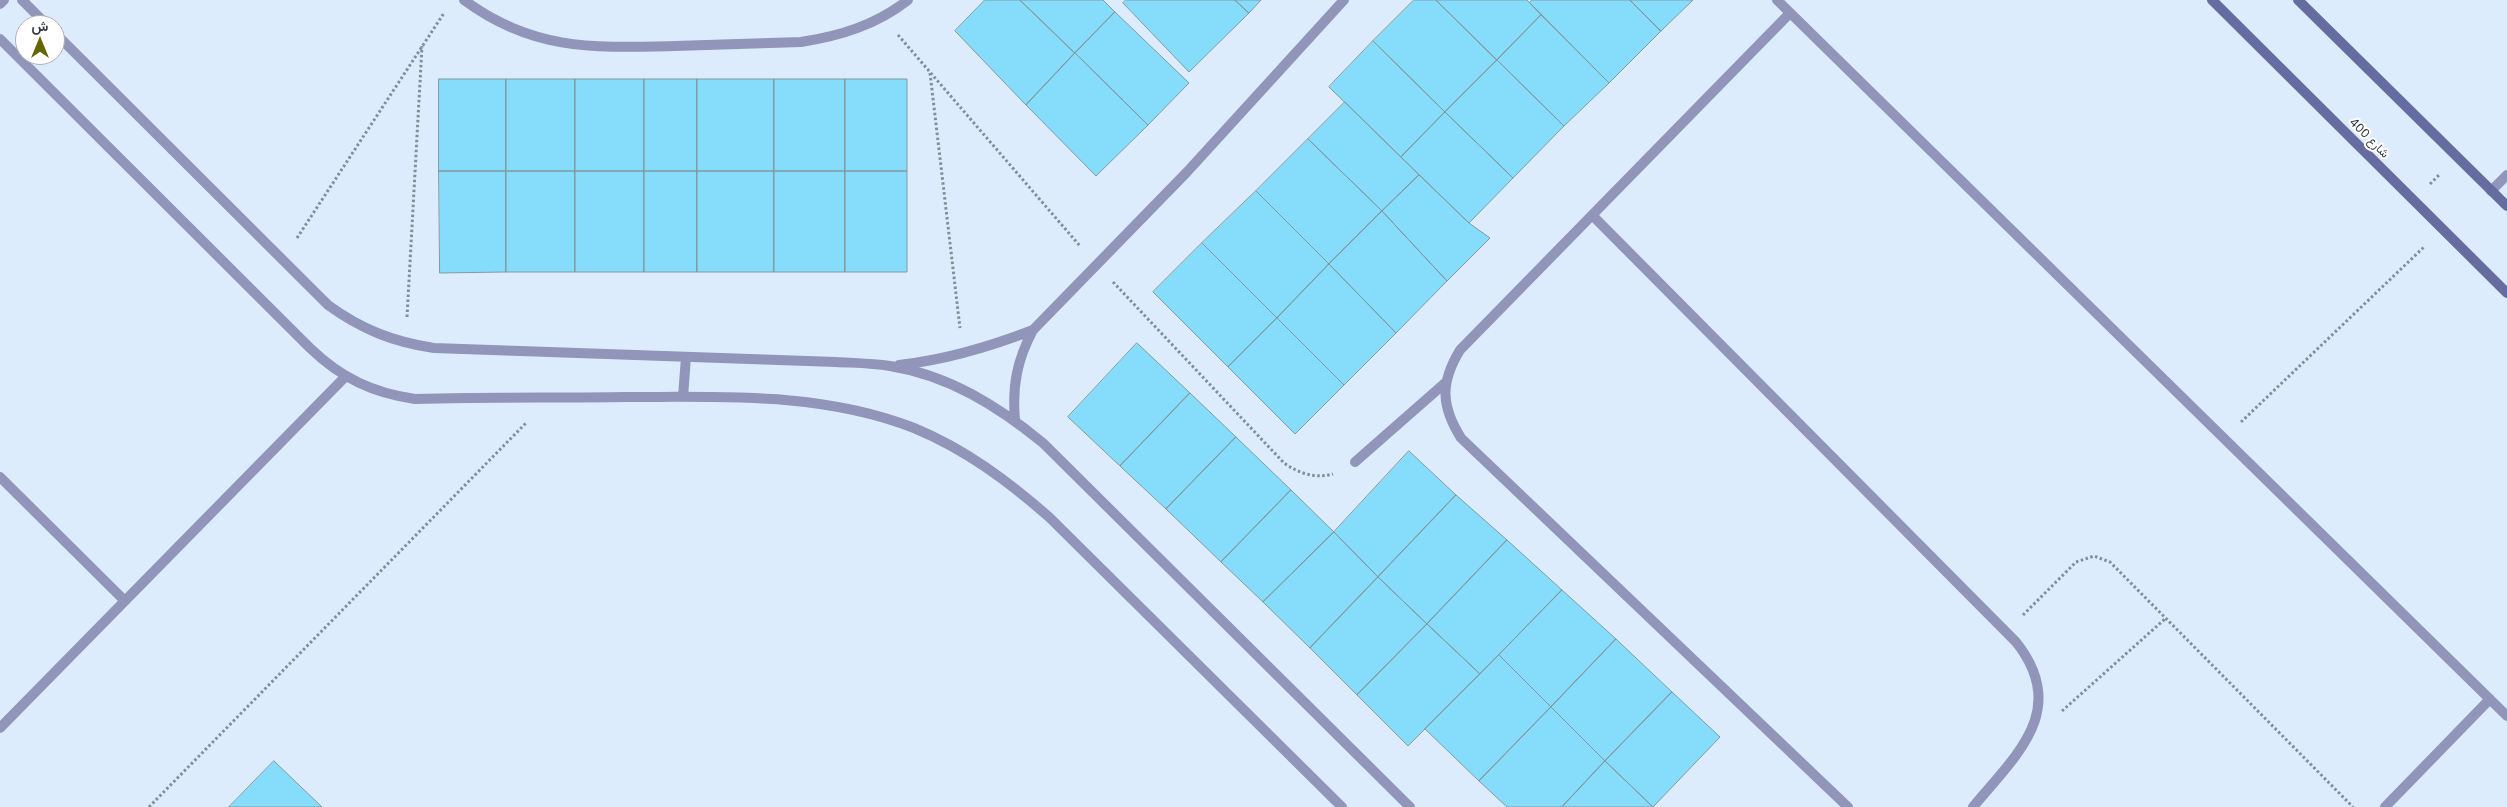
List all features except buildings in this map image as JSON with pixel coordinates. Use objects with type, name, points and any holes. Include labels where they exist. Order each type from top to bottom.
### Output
[{"type":"street","points":[[0,4],[4,0]]},
{"type":"street","points":[[22,0],[37,15]]},
{"type":"street","points":[[464,0],[480,12],[534,37],[592,48],[801,42],[829,38],[857,30],[883,17],[908,0]]},
{"type":"street","points":[[1015,420],[1013,396],[1016,373],[1022,350],[1033,330],[1194,165],[1344,0]]},
{"type":"street","points":[[1777,0],[2507,716]]},
{"type":"street","name":"شارع 400","points":[[2212,0],[2507,293]]},
{"type":"street","points":[[2298,0],[2507,206]]},
{"type":"street","points":[[1790,13],[1460,350],[1450,366],[1445,383],[1445,403],[1461,438],[1848,807]]},
{"type":"street","points":[[0,39],[310,348],[345,377],[374,390],[415,399],[683,397],[809,402],[863,412],[914,428],[963,452],[1008,482],[1049,517],[1342,807]]},
{"type":"street","points":[[65,43],[328,305],[351,322],[377,335],[405,344],[434,348],[686,356],[890,366],[923,374],[956,386],[986,401],[1015,420],[1043,443],[1410,807]]},
{"type":"street","points":[[2491,191],[2507,175]]},
{"type":"street","points":[[1592,215],[2006,632],[2028,657],[2035,674],[2039,692],[2036,720],[2025,745],[1973,807]]},
{"type":"street","points":[[890,366],[927,362],[963,354],[1033,330]]},
{"type":"street","points":[[683,397],[686,356]]},
{"type":"street","points":[[0,728],[345,377]]},
{"type":"street","points":[[1355,462],[1445,383]]},
{"type":"street","points":[[0,477],[125,601]]},
{"type":"street","points":[[2385,807],[2490,699]]},
{"type":"path","points":[[282,260],[447,8]]},
{"type":"path","points":[[883,17],[1097,265],[1284,464],[1297,472],[1327,475],[1342,470],[1355,462]]},
{"type":"path","points":[[405,344],[422,46]]},
{"type":"path","points":[[930,73],[963,354]]},
{"type":"path","points":[[2414,200],[2457,157]]},
{"type":"path","points":[[2224,438],[2443,229]]},
{"type":"path","points":[[149,807],[551,398]]},
{"type":"path","points":[[2006,632],[2076,562],[2094,556],[2110,562],[2353,807]]},
{"type":"path","points":[[2025,745],[2166,618]]}]
